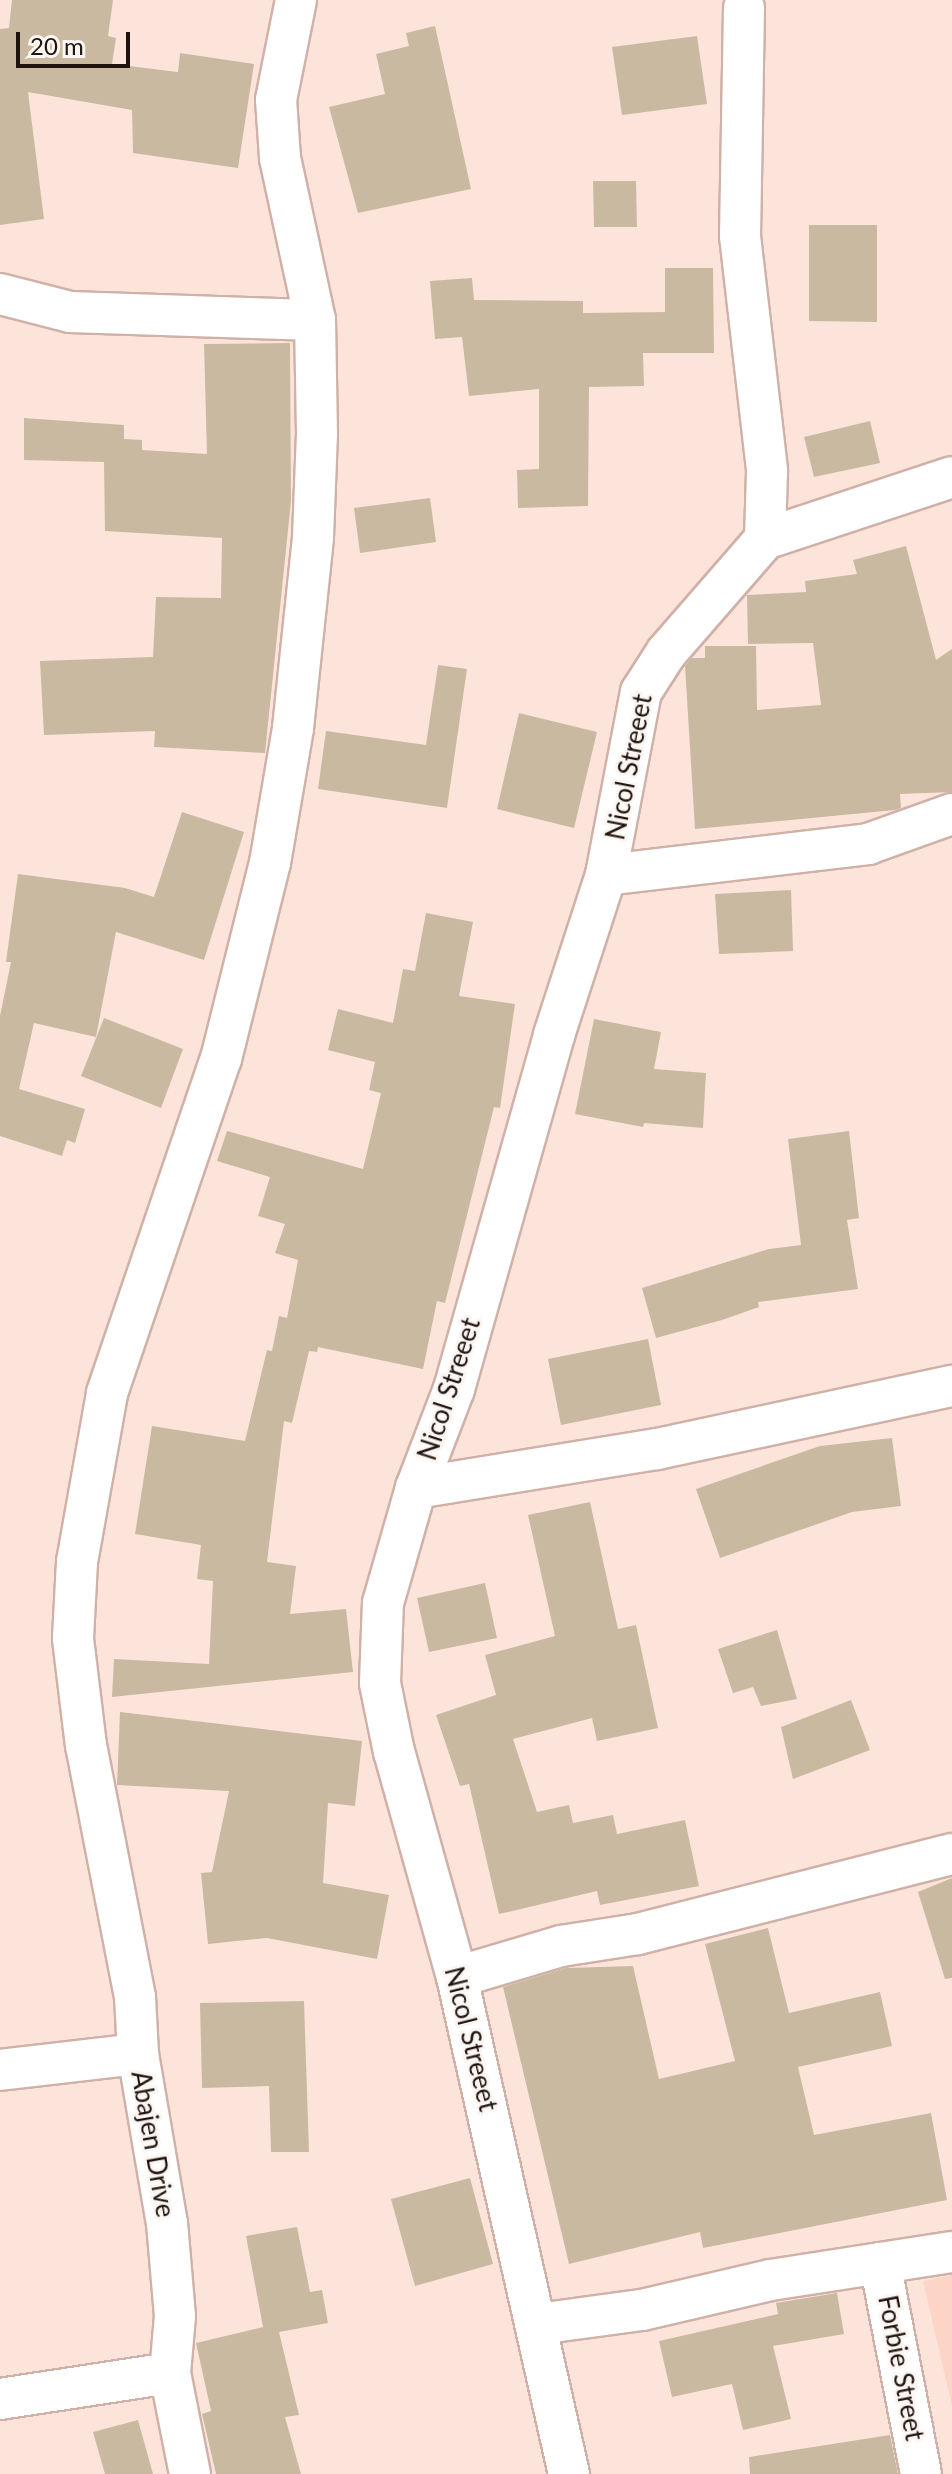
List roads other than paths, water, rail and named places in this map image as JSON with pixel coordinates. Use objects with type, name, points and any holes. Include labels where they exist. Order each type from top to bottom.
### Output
[{"type":"street","points":[[138,2054],[135,1997],[97,1813],[73,1638],[77,1562],[107,1393],[221,1059],[270,863],[293,728],[313,537],[315,320],[280,158],[276,100],[296,0]]},
{"type":"street","points":[[744,8],[740,236],[767,471],[765,539],[952,477]]},
{"type":"street","points":[[0,294],[70,312],[315,320]]},
{"type":"street","name":"Nicol Streeet","points":[[569,2474],[538,2324],[457,1977],[430,1892],[380,1683],[383,1603],[416,1488],[454,1389],[554,1035],[606,875],[641,692],[666,653],[765,539]]},
{"type":"street","points":[[606,875],[868,844],[952,814]]},
{"type":"street","points":[[416,1488],[657,1449],[952,1386]]},
{"type":"street","points":[[457,1977],[561,1946],[695,1920],[952,1854]]},
{"type":"street","name":"Abajen Drive","points":[[0,2070],[138,2054],[167,2223],[175,2316],[170,2373],[190,2474]]},
{"type":"street","points":[[538,2324],[642,2310],[771,2280],[952,2252]]},
{"type":"street","name":"Forbie Street","points":[[880,2263],[921,2474]]},
{"type":"street","points":[[0,2399],[170,2373]]}]
